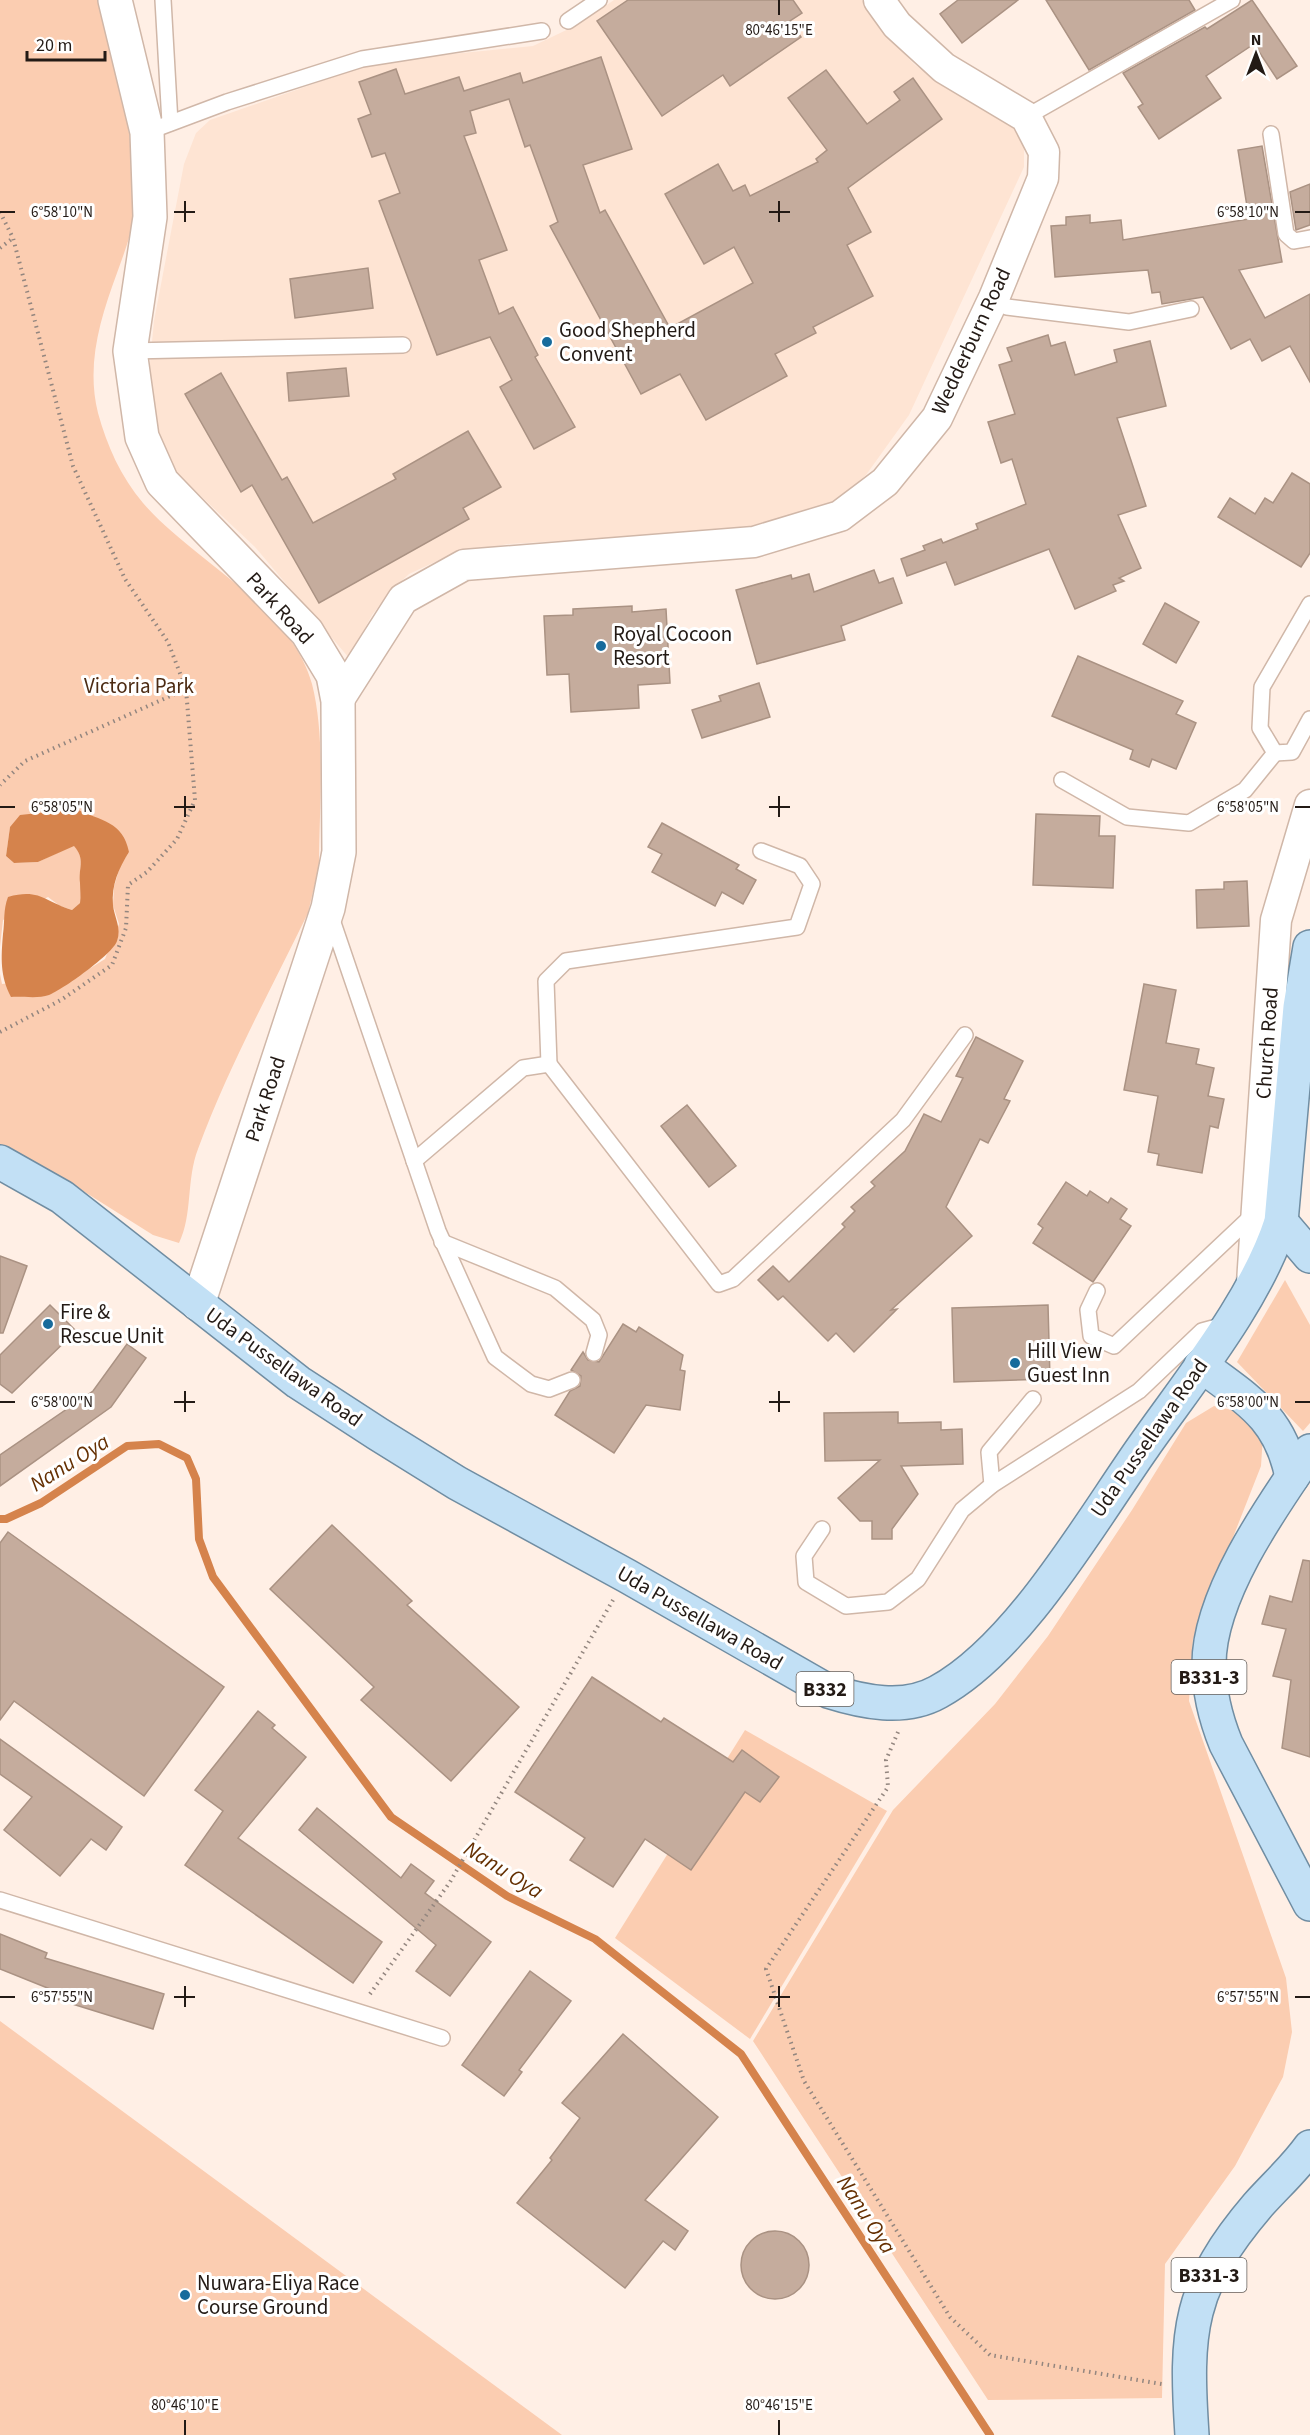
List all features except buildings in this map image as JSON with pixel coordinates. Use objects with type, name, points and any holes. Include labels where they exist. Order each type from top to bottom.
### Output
[{"type":"main road","name":"Uda Pussellawa Road","points":[[0,1162],[62,1197],[298,1382],[457,1483],[627,1576],[828,1691],[856,1700],[883,1704],[912,1702],[936,1694],[963,1677],[1017,1622],[1049,1584],[1201,1365],[1252,1286],[1275,1239],[1269,1216],[1310,947]]},
{"type":"main road","points":[[1269,1216],[1310,1256]]},
{"type":"main road","points":[[1201,1365],[1256,1407],[1271,1423],[1301,1464]]},
{"type":"main road","name":"B331-3","points":[[1301,1464],[1256,1530],[1236,1572],[1212,1634],[1209,1662],[1215,1716],[1226,1744],[1310,1904]]},
{"type":"main road","name":"B331-3","points":[[1192,2435],[1189,2389],[1190,2331],[1195,2308],[1206,2281],[1228,2243],[1259,2205],[1295,2168],[1310,2147]]},
{"type":"street","name":"Park Road","points":[[116,0],[158,128],[150,218],[130,351],[142,437],[162,482],[307,632],[333,675],[338,701],[339,852],[328,908],[198,1304]]},
{"type":"street","points":[[879,0],[897,25],[944,68],[1026,117]]},
{"type":"street","name":"Wedderburn Road","points":[[338,701],[403,599],[464,565],[754,542],[840,516],[885,482],[937,418],[994,298],[1043,178],[1044,152],[1026,117]]},
{"type":"street","name":"Church Road","points":[[1269,1216],[1276,920],[1310,805]]},
{"type":"lane","points":[[164,0],[158,128],[227,102],[362,59],[542,31]]},
{"type":"lane","points":[[568,21],[599,0]]},
{"type":"lane","points":[[1026,117],[1232,0]]},
{"type":"lane","points":[[1271,134],[1286,234],[1294,241],[1310,238]]},
{"type":"lane","points":[[994,298],[1006,308],[1129,322],[1191,309]]},
{"type":"lane","points":[[130,351],[403,345]]},
{"type":"lane","points":[[1275,753],[1260,728],[1262,687],[1310,604]]},
{"type":"lane","points":[[1062,780],[1127,817],[1189,823],[1245,790],[1275,753],[1292,752],[1310,719]]},
{"type":"lane","points":[[761,851],[800,866],[812,884],[797,927],[566,961],[546,981],[549,1064],[719,1284],[733,1279],[903,1120],[965,1035]]},
{"type":"lane","points":[[328,908],[442,1242],[495,1357],[531,1384],[549,1389],[573,1380]]},
{"type":"lane","points":[[414,1161],[523,1068],[549,1064]]},
{"type":"lane","points":[[1097,1291],[1088,1310],[1091,1336],[1113,1346],[1269,1216]]},
{"type":"lane","points":[[442,1242],[555,1288],[593,1320],[599,1335],[594,1353]]},
{"type":"lane","points":[[822,1529],[804,1556],[806,1582],[846,1606],[888,1602],[918,1579],[962,1510],[992,1485],[1139,1391],[1202,1331],[1227,1324]]},
{"type":"lane","points":[[992,1485],[988,1452],[1033,1399]]},
{"type":"lane","points":[[0,1900],[442,2038]]},
{"type":"path","points":[[0,212],[14,238],[73,465],[125,579],[168,642],[186,689],[195,801],[177,839],[147,872],[128,885],[126,928],[112,965],[61,1000],[0,1032]]},
{"type":"path","points":[[0,248],[14,238]]},
{"type":"path","points":[[0,785],[25,761],[186,689]]},
{"type":"path","points":[[357,2012],[450,1882],[478,1828],[627,1576]]},
{"type":"path","points":[[912,1702],[886,1760],[888,1787],[766,1969],[804,2081],[950,2317],[990,2355],[1189,2389]]},
{"type":"shaded area","name":"Good Shepherd Convent","points":[[614,0],[862,0],[892,41],[915,65],[942,84],[1011,124],[1024,145],[1024,167],[909,415],[866,475],[827,510],[803,522],[734,531],[508,544],[450,555],[409,574],[391,591],[372,615],[349,658],[255,547],[172,469],[156,437],[150,406],[150,363],[154,321],[184,164],[196,133],[210,120],[359,68],[412,58],[533,46],[579,24]]},
{"type":"shaded area","points":[[76,809],[110,823],[122,834],[126,842],[129,852],[119,871],[113,891],[113,905],[119,932],[117,941],[107,954],[55,992],[40,997],[11,997],[3,974],[2,959],[8,897],[35,895],[72,910],[80,903],[81,864],[80,856],[74,846],[38,862],[14,863],[6,856],[10,827],[20,815]]},
{"type":"green space","name":"Victoria Park","points":[[0,0],[99,0],[124,106],[135,188],[131,228],[100,325],[94,360],[98,413],[110,449],[121,472],[143,503],[188,545],[238,586],[284,631],[301,656],[312,684],[316,705],[320,751],[319,866],[308,913],[222,1089],[198,1149],[194,1161],[186,1220],[179,1243],[153,1235],[80,1189],[0,1146],[0,974],[2,984],[81,974],[105,959],[119,924],[113,905],[114,887],[120,866],[129,852],[94,817],[76,809],[10,827],[6,856],[14,863],[38,862],[74,845],[81,860],[81,898],[80,903],[72,910],[60,906],[48,897],[3,920],[0,947]]},
{"type":"green space","points":[[1285,1280],[1310,1325],[1310,1423],[1303,1431],[1237,1362]]},
{"type":"green space","points":[[1214,1406],[1245,1413],[1263,1435],[1261,1466],[1193,1639],[1189,1701],[1286,1978],[1292,2032],[1283,2077],[1235,2166],[1165,2264],[1162,2398],[988,2400],[753,2041],[893,1810],[995,1704],[1048,1636],[1132,1510],[1186,1423]]},
{"type":"green space","points":[[745,1730],[887,1811],[750,2039],[615,1938]]},
{"type":"green space","name":"Nuwara-Eliya Race Course Ground","points":[[0,2021],[562,2435],[0,2435]]},
{"type":"waterway","name":"Nanu Oya","points":[[0,1519],[6,1519],[41,1503],[127,1446],[159,1444],[187,1458],[196,1479],[199,1539],[213,1577],[391,1817],[507,1896],[595,1939],[741,2054],[990,2435]]},
{"type":"place","name":"Good Shepherd Convent","points":[[547,342]]},
{"type":"place","name":"Royal Cocoon Resort","points":[[601,646]]},
{"type":"place","name":"Fire & Rescue Unit","points":[[48,1324]]},
{"type":"place","name":"Hill View Guest Inn","points":[[1015,1363]]},
{"type":"place","name":"Nuwara-Eliya Race Course Ground","points":[[185,2295]]}]
